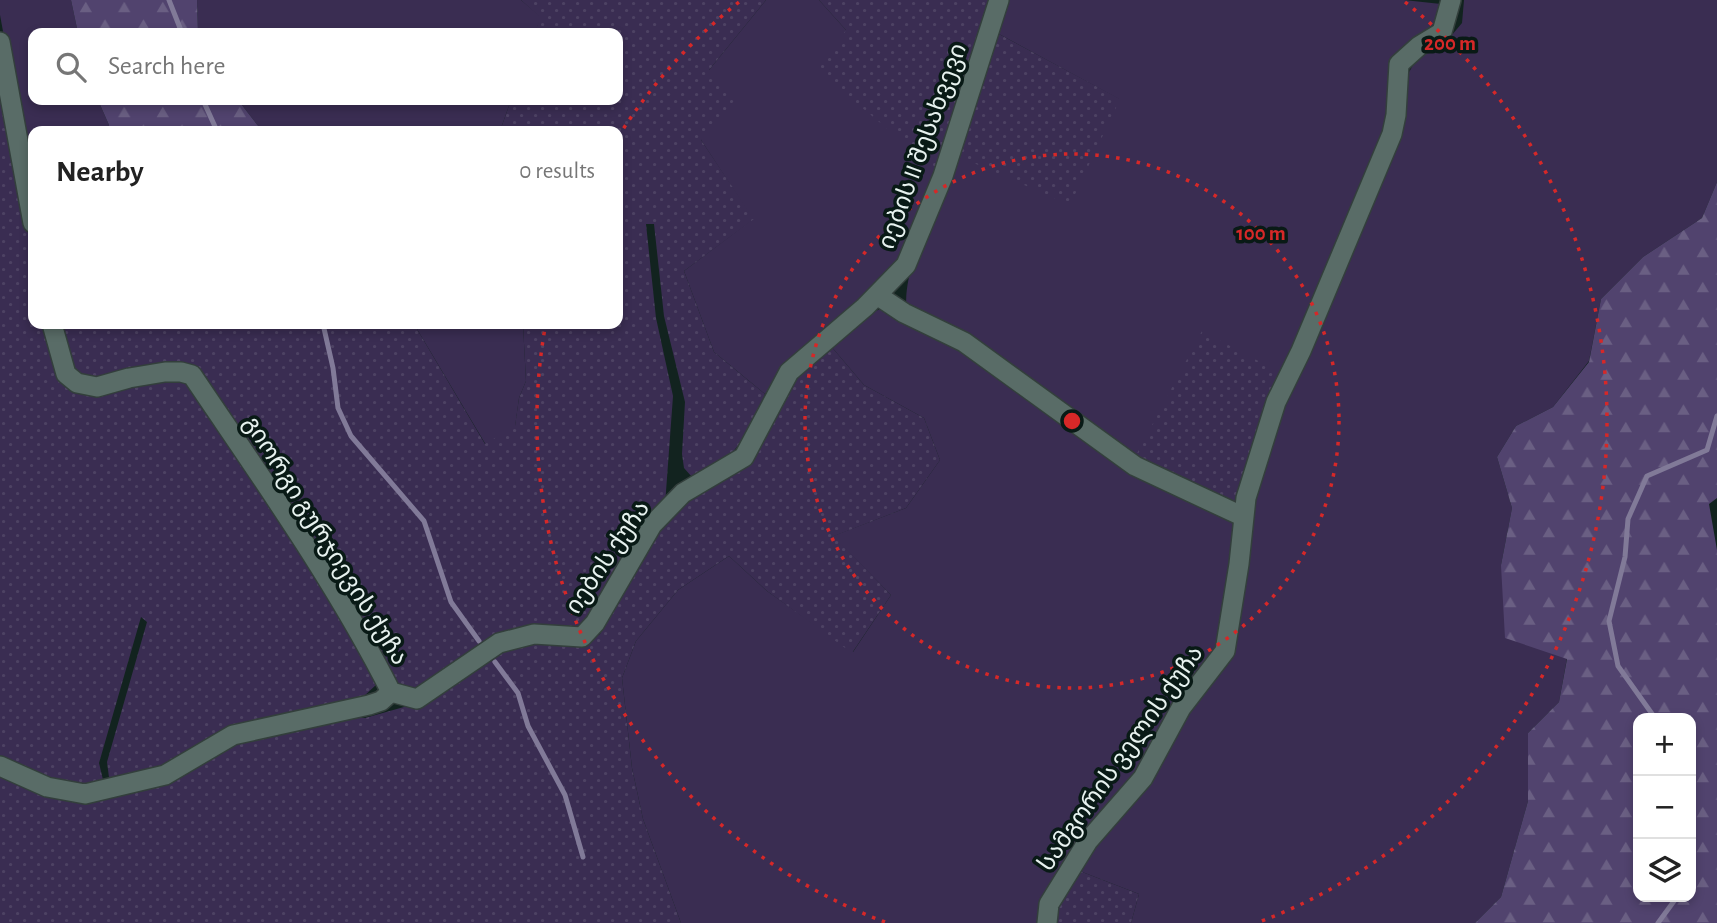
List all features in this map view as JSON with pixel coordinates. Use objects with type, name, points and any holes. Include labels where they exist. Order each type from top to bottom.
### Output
[{"type":"street","name":"იების II შესახვევი","points":[[672,505],[683,493],[744,457],[789,372],[877,295],[906,265],[943,176],[999,0]]},
{"type":"street","name":"სამგორის ველის ქუჩა","points":[[1047,923],[1049,904],[1088,841],[1143,778],[1181,708],[1225,651],[1246,498],[1276,402],[1301,351],[1392,134],[1399,64],[1419,46],[1442,32],[1450,0]]},
{"type":"street","points":[[0,42],[28,196]]},
{"type":"street","points":[[877,295],[897,309],[964,342],[1135,466],[1244,516]]},
{"type":"street","name":"გიორგი გურჯიევის ქუჩა","points":[[0,766],[47,787],[85,794],[165,775],[233,735],[369,705],[381,701],[391,692],[364,640],[309,551],[192,375],[165,372],[97,387],[77,383],[66,374],[53,329]]},
{"type":"street","name":"იების ქუჩა","points":[[391,692],[417,699],[499,643],[534,634],[582,637],[595,622],[652,525],[672,505]]},
{"type":"shaded area","points":[[0,0],[71,0],[77,28],[28,28],[28,105],[100,105],[109,126],[28,126],[28,168],[0,15]]},
{"type":"shaded area","points":[[197,0],[521,0],[541,17],[537,28],[198,28]]},
{"type":"shaded area","points":[[521,0],[766,0],[709,70],[734,101],[701,140],[754,219],[684,271],[714,352],[765,394],[747,434],[725,462],[692,477],[684,468],[682,454],[685,402],[664,316],[654,224],[646,224],[656,318],[673,396],[665,505],[581,628],[530,630],[416,690],[393,685],[320,540],[308,541],[201,374],[101,380],[90,377],[74,368],[69,361],[59,329],[417,329],[485,444],[515,426],[519,398],[526,381],[523,329],[623,329],[623,126],[502,126],[509,105],[623,105],[623,28],[537,28],[540,17]]},
{"type":"shaded area","points":[[766,0],[819,0],[846,30],[939,172],[901,263],[785,370],[765,394],[714,352],[684,271],[753,219],[701,140],[709,70]]},
{"type":"shaded area","points":[[819,0],[993,0],[939,172],[817,70],[846,30]]},
{"type":"shaded area","points":[[1003,0],[1404,0],[1441,4],[1435,29],[1413,43],[1386,126],[1335,261],[1295,339],[1281,373],[1140,451],[1134,459],[907,310],[906,294],[915,255],[953,154],[1119,99],[997,33]]},
{"type":"shaded area","points":[[1464,0],[1717,0],[1717,182],[1702,218],[1643,257],[1601,299],[1589,361],[1553,407],[1516,426],[1497,457],[1512,508],[1501,565],[1567,658],[1559,702],[1528,733],[1528,801],[1501,897],[1475,923],[1131,923],[1139,894],[1077,870],[1142,790],[1174,729],[1230,655],[1249,562],[1251,502],[1283,407],[1405,122],[1405,79],[1419,55],[1446,42],[1462,23]]},
{"type":"shaded area","points":[[997,33],[1120,99],[1070,205],[953,154]]},
{"type":"shaded area","points":[[0,61],[28,226],[28,329],[49,329],[66,385],[185,375],[308,557],[377,684],[363,697],[161,771],[110,785],[107,762],[147,622],[141,617],[99,763],[104,784],[96,786],[45,782],[0,761]]},
{"type":"shaded area","points":[[242,105],[509,105],[502,126],[258,126]]},
{"type":"shaded area","points":[[882,309],[940,338],[1235,522],[1220,643],[1040,923],[681,923],[643,819],[632,768],[622,678],[636,641],[678,590],[729,556],[767,591],[853,652],[891,595],[833,536],[906,508],[940,460],[924,418],[864,385],[830,345],[867,313]]},
{"type":"shaded area","points":[[417,329],[523,329],[526,381],[519,398],[515,427],[486,445]]},
{"type":"shaded area","points":[[1202,331],[1281,373],[1239,510],[1134,459]]},
{"type":"shaded area","points":[[830,345],[864,385],[924,418],[940,460],[906,508],[834,536],[891,595],[852,653],[767,591],[729,556],[678,590],[636,641],[622,678],[632,768],[643,819],[681,923],[0,923],[0,772],[81,800],[237,740],[338,717],[365,718],[418,703],[505,649],[538,640],[580,646],[600,634],[620,592],[652,539],[677,508],[746,463],[791,379]]},
{"type":"shaded area","points":[[1077,870],[1139,894],[1131,923],[1055,923],[1058,902]]},
{"type":"green space","points":[[71,0],[197,0],[198,28],[77,28]]},
{"type":"green space","points":[[100,105],[242,105],[258,126],[109,126]]},
{"type":"green space","points":[[1717,182],[1717,498],[1709,504],[1717,550],[1717,923],[1475,923],[1501,897],[1528,801],[1528,733],[1559,702],[1567,659],[1505,638],[1501,565],[1512,508],[1497,457],[1516,426],[1553,407],[1589,362],[1601,299],[1643,257],[1702,218]]},
{"type":"waterway","points":[[169,0],[180,28]]},
{"type":"waterway","points":[[205,105],[215,126]]},
{"type":"waterway","points":[[324,329],[338,408],[351,436],[424,521],[451,602],[479,641]]},
{"type":"waterway","points":[[1651,713],[1618,666],[1609,621],[1625,557],[1628,519],[1647,476],[1707,450],[1717,416]]},
{"type":"waterway","points":[[495,662],[518,693],[528,726],[565,795],[583,857]]},
{"type":"waterway","points":[[1658,923],[1673,902]]}]
